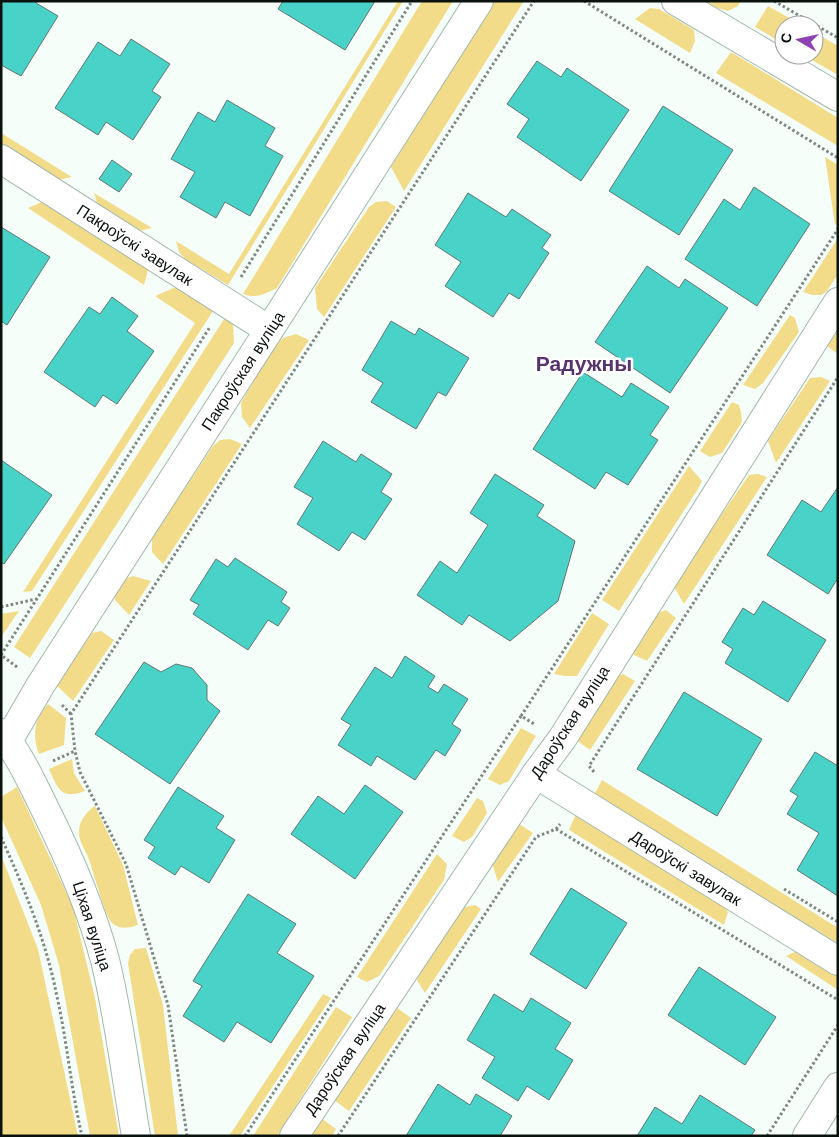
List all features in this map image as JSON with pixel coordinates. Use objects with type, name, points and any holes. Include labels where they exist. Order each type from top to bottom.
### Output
[{"type":"street","name":"Пакроўская вуліца","points":[[5,737],[40,686],[479,1]]},
{"type":"street","points":[[676,1],[838,97]]},
{"type":"street","name":"Пакроўскі завулак","points":[[1,159],[269,330]]},
{"type":"street","name":"Дароўская вуліца","points":[[294,1136],[562,738],[838,302]]},
{"type":"street","name":"Ціхая вуліца","points":[[5,737],[26,773],[64,848],[96,931],[105,960],[136,1136]]},
{"type":"street","name":"Дароўскі завулак","points":[[536,774],[838,961]]},
{"type":"street","points":[[807,1136],[838,1087]]},
{"type":"path","points":[[187,1136],[168,1005],[126,864],[80,772],[75,751],[71,714],[534,1]]},
{"type":"path","points":[[584,1],[838,158]]},
{"type":"path","points":[[774,1],[838,38]]},
{"type":"path","points":[[245,1136],[838,229]]},
{"type":"path","points":[[589,766],[838,377]]},
{"type":"path","points":[[1,607],[37,598]]},
{"type":"path","points":[[338,1136],[536,837],[556,829],[577,801],[594,772],[562,738],[521,716]]},
{"type":"path","points":[[556,829],[838,1000]]},
{"type":"path","points":[[1,837],[42,935],[56,991],[82,1136]]},
{"type":"path","points":[[767,1136],[838,1025]]},
{"type":"shaded area","points":[[398,1],[403,1],[228,285],[185,259],[179,252],[176,241],[229,274]]},
{"type":"shaded area","points":[[422,1],[453,1],[277,288],[256,296],[243,294]]},
{"type":"shaded area","points":[[495,1],[524,1],[404,191],[391,167]]},
{"type":"shaded area","points":[[706,1],[741,1],[738,6],[728,11],[717,8]]},
{"type":"shaded area","points":[[768,6],[784,15],[774,15],[774,38],[755,27]]},
{"type":"shaded area","points":[[650,8],[659,9],[694,30],[695,41],[690,53],[635,19]]},
{"type":"shaded area","points":[[824,38],[838,46],[838,75],[820,65],[824,65]]},
{"type":"shaded area","points":[[731,52],[838,118],[838,146],[716,73]]},
{"type":"shaded area","points":[[1,133],[72,177],[58,180],[1,144]]},
{"type":"shaded area","points":[[825,157],[838,165],[838,221],[835,225]]},
{"type":"shaded area","points":[[94,193],[152,228],[139,231],[98,206]]},
{"type":"shaded area","points":[[387,201],[396,207],[324,317],[317,309],[315,288],[369,207],[376,202]]},
{"type":"shaded area","points":[[42,202],[148,270],[144,285],[28,208]]},
{"type":"shaded area","points":[[838,238],[838,274],[827,291],[821,295],[803,292]]},
{"type":"shaded area","points":[[176,287],[213,311],[32,591],[23,592],[195,323],[155,296]]},
{"type":"shaded area","points":[[790,315],[795,318],[799,332],[763,383],[755,389],[743,385]]},
{"type":"shaded area","points":[[226,316],[233,321],[234,343],[30,658],[14,647]]},
{"type":"shaded area","points":[[838,331],[838,354],[827,346]]},
{"type":"shaded area","points":[[296,334],[309,340],[250,428],[242,417],[241,403],[272,349],[283,338]]},
{"type":"shaded area","points":[[821,377],[830,381],[776,463],[768,441],[810,378]]},
{"type":"shaded area","points":[[732,402],[739,405],[742,422],[722,453],[710,457],[700,451]]},
{"type":"shaded area","points":[[230,439],[242,444],[163,564],[152,552],[152,538],[213,446],[220,440]]},
{"type":"shaded area","points":[[689,466],[702,481],[619,611],[602,600]]},
{"type":"shaded area","points":[[758,474],[767,477],[684,604],[673,585],[749,475]]},
{"type":"shaded area","points":[[133,576],[151,581],[129,615],[115,600],[114,592],[124,579]]},
{"type":"shaded area","points":[[666,610],[676,618],[647,661],[634,655],[634,648],[658,613]]},
{"type":"shaded area","points":[[19,611],[1,637],[1,614]]},
{"type":"shaded area","points":[[592,613],[609,624],[577,676],[554,674]]},
{"type":"shaded area","points":[[101,631],[114,640],[73,701],[56,685],[92,633]]},
{"type":"shaded area","points":[[623,674],[635,681],[590,750],[576,740],[613,679]]},
{"type":"shaded area","points":[[48,704],[66,718],[64,745],[39,754],[35,741],[37,721]]},
{"type":"shaded area","points":[[521,728],[536,736],[509,781],[500,785],[488,779]]},
{"type":"shaded area","points":[[72,759],[74,773],[85,791],[71,794],[61,791],[49,769]]},
{"type":"shaded area","points":[[602,780],[838,928],[838,943],[593,797]]},
{"type":"shaded area","points":[[17,787],[73,907],[95,998],[119,1136],[90,1136],[59,965],[41,905],[1,817],[1,797]]},
{"type":"shaded area","points":[[477,798],[483,801],[487,813],[472,837],[464,842],[452,836]]},
{"type":"shaded area","points":[[95,806],[123,865],[138,925],[125,928],[118,927],[109,919],[79,834],[82,820]]},
{"type":"shaded area","points":[[576,814],[721,903],[728,912],[724,925],[569,830]]},
{"type":"shaded area","points":[[516,822],[533,833],[498,882],[493,866],[496,855]]},
{"type":"shaded area","points":[[437,854],[447,864],[444,880],[379,976],[367,982],[357,977]]},
{"type":"shaded area","points":[[1,855],[38,949],[78,1136],[1,1136]]},
{"type":"shaded area","points":[[475,905],[481,909],[425,993],[417,980],[420,972],[456,913],[465,907]]},
{"type":"shaded area","points":[[146,948],[163,1005],[178,1136],[155,1136],[128,963],[130,955],[135,949]]},
{"type":"shaded area","points":[[799,950],[838,974],[838,990],[786,956]]},
{"type":"shaded area","points":[[323,994],[331,998],[240,1136],[229,1136]]},
{"type":"shaded area","points":[[336,1007],[352,1017],[277,1136],[253,1136]]},
{"type":"shaded area","points":[[396,1007],[411,1018],[349,1111],[334,1100]]},
{"type":"shaded area","points":[[321,1118],[336,1129],[332,1136],[310,1136]]},
{"type":"building","points":[[1,1],[36,1],[36,3],[58,16],[21,76],[1,65]]},
{"type":"building","points":[[283,1],[375,1],[345,50],[278,9]]},
{"type":"building","points":[[131,39],[170,64],[152,91],[161,97],[133,140],[106,122],[98,135],[55,108],[98,42],[120,56]]},
{"type":"building","points":[[537,61],[561,77],[567,68],[629,110],[581,181],[517,137],[529,119],[507,104]]},
{"type":"building","points":[[227,100],[275,128],[265,146],[283,156],[250,216],[225,202],[216,218],[180,197],[195,172],[171,159],[198,112],[215,122]]},
{"type":"building","points":[[663,106],[733,150],[679,235],[609,191]]},
{"type":"building","points":[[112,160],[132,174],[119,192],[99,179]]},
{"type":"building","points":[[754,187],[810,224],[757,306],[685,259],[724,199],[740,210]]},
{"type":"building","points":[[468,193],[506,217],[512,209],[551,235],[542,248],[549,253],[519,299],[509,293],[493,317],[445,286],[461,262],[435,245]]},
{"type":"building","points":[[1,227],[50,257],[7,325],[1,321]]},
{"type":"building","points":[[647,266],[679,288],[685,279],[728,308],[670,393],[595,342]]},
{"type":"building","points":[[112,297],[138,316],[127,331],[154,351],[117,404],[103,395],[95,407],[44,372],[89,307],[100,314]]},
{"type":"building","points":[[391,321],[415,335],[419,328],[469,358],[446,396],[438,392],[416,429],[371,402],[383,383],[362,370]]},
{"type":"building","points":[[583,372],[622,397],[631,383],[669,407],[650,435],[658,440],[628,485],[606,472],[595,489],[533,449]]},
{"type":"building","points":[[323,441],[356,462],[361,454],[392,474],[381,492],[392,499],[365,540],[352,532],[339,551],[297,524],[313,498],[294,487]]},
{"type":"building","points":[[1,460],[52,495],[4,564],[1,562]]},
{"type":"building","points":[[495,474],[544,505],[537,516],[575,541],[558,601],[510,641],[469,615],[462,625],[417,595],[440,561],[457,573],[488,525],[470,513]]},
{"type":"building","points":[[838,487],[838,578],[828,594],[767,555],[802,500],[821,512]]},
{"type":"building","points":[[235,558],[287,592],[281,602],[290,608],[278,626],[268,620],[248,650],[193,614],[199,605],[190,600],[216,559],[228,567]]},
{"type":"building","points":[[763,601],[826,640],[788,702],[725,663],[733,649],[722,642],[743,608],[754,615]]},
{"type":"building","points":[[405,656],[435,676],[428,687],[438,693],[444,684],[468,699],[452,724],[461,730],[445,756],[436,750],[415,780],[377,756],[371,766],[338,745],[351,725],[341,719],[375,667],[392,678]]},
{"type":"building","points":[[144,662],[161,672],[176,664],[192,668],[207,685],[207,700],[220,711],[170,784],[95,734]]},
{"type":"building","points":[[684,692],[762,739],[717,816],[637,769]]},
{"type":"building","points":[[815,752],[838,766],[838,896],[797,870],[819,833],[787,814],[798,796],[790,791]]},
{"type":"building","points":[[365,785],[403,812],[355,879],[291,834],[318,796],[344,814]]},
{"type":"building","points":[[178,787],[224,816],[216,828],[235,840],[209,883],[181,866],[175,875],[148,858],[155,847],[144,840]]},
{"type":"building","points":[[571,888],[627,923],[586,989],[530,954]]},
{"type":"building","points":[[248,894],[296,924],[277,953],[314,976],[271,1043],[237,1022],[224,1042],[183,1016],[202,986],[193,981]]},
{"type":"building","points":[[699,967],[776,1017],[745,1065],[668,1015]]},
{"type":"building","points":[[494,994],[523,1012],[531,998],[571,1023],[555,1049],[573,1060],[549,1100],[527,1086],[518,1101],[482,1078],[495,1057],[467,1040]]},
{"type":"building","points":[[438,1084],[470,1105],[476,1094],[512,1116],[500,1136],[406,1136]]},
{"type":"building","points":[[700,1095],[755,1130],[751,1136],[637,1136],[655,1107],[682,1124]]},
{"type":"district","name":"Радужны","points":[[584,363]]}]
